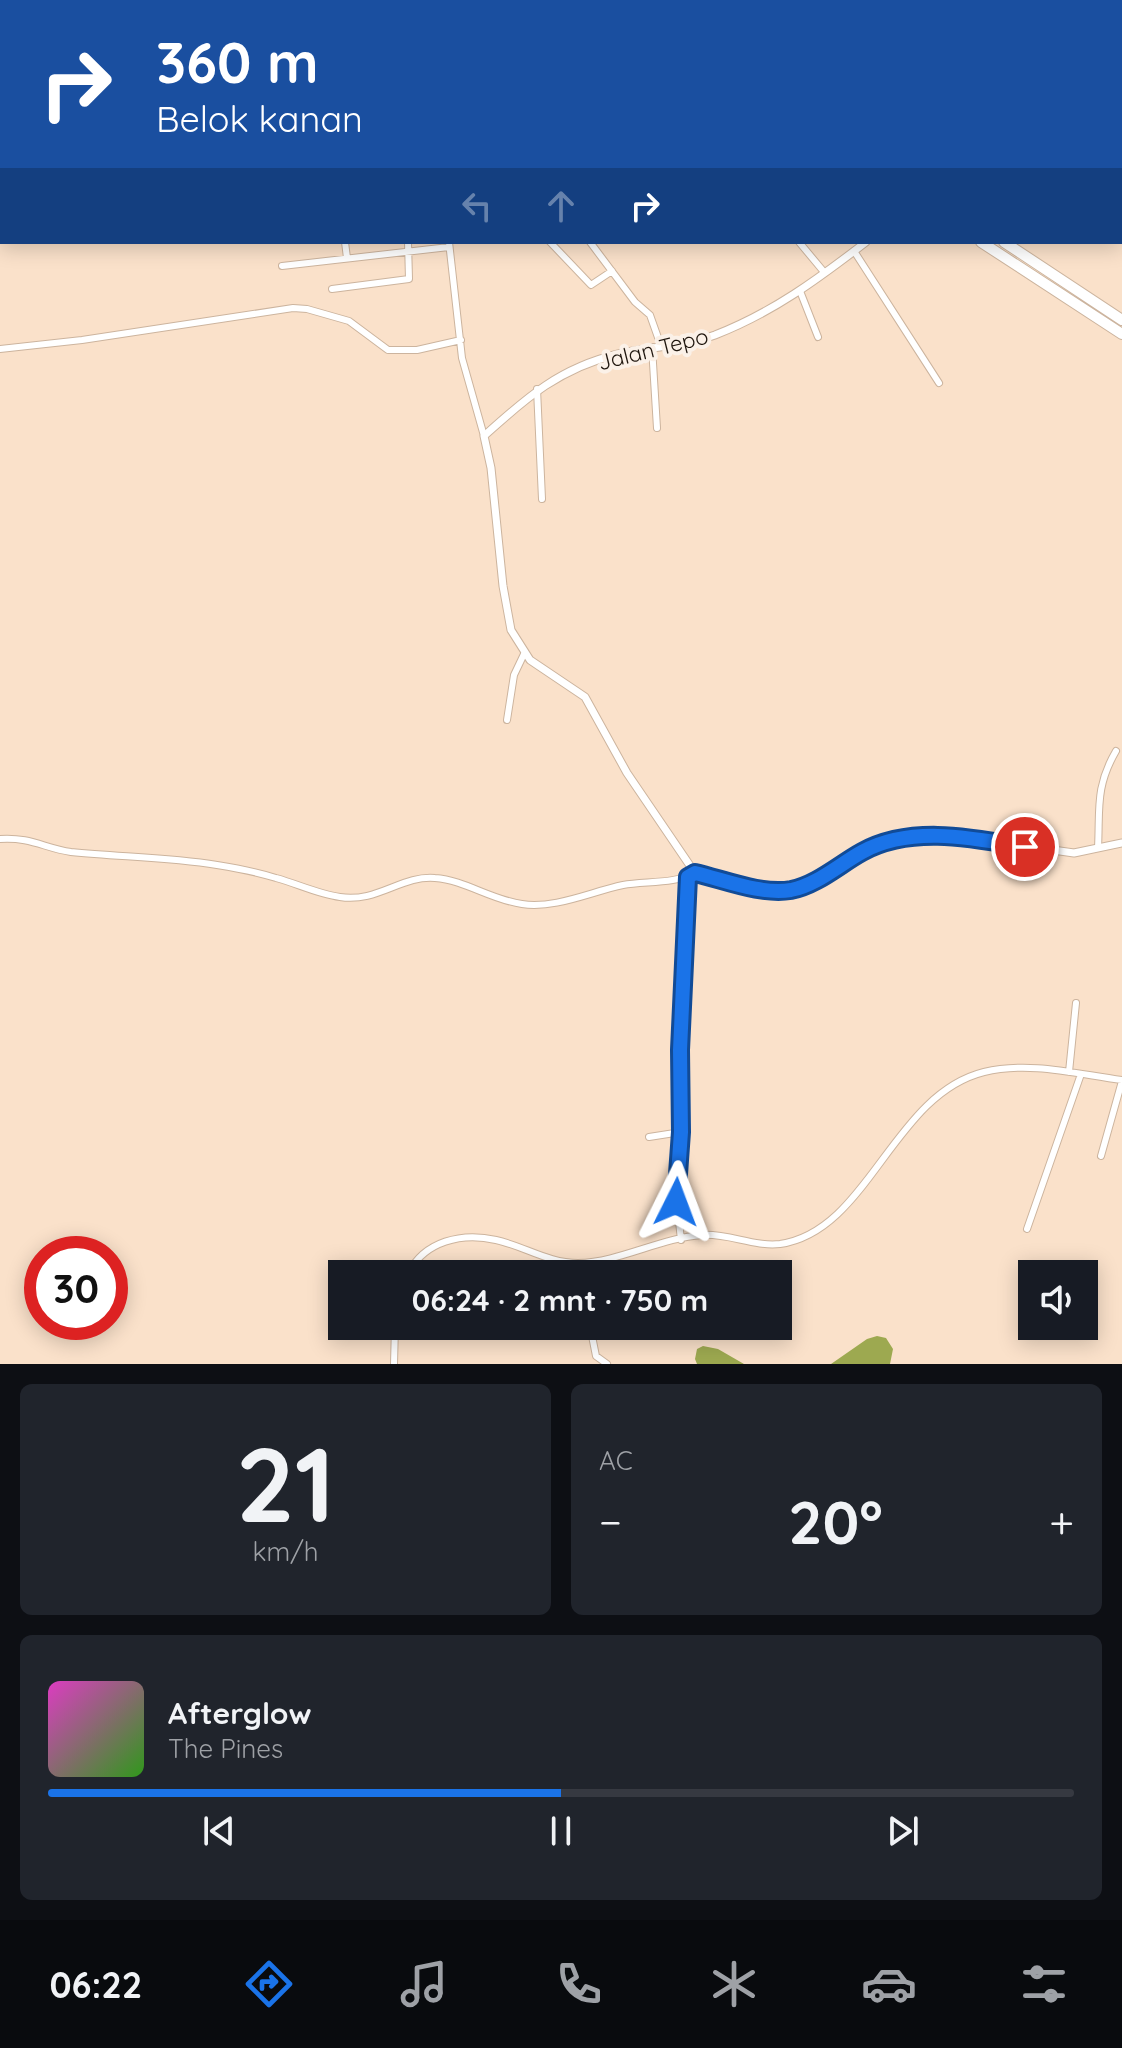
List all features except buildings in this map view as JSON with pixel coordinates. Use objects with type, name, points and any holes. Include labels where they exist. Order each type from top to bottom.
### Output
[{"type":"highway","points":[[984,244],[1122,334]]},
{"type":"highway","points":[[1007,244],[1122,320]]},
{"type":"street","points":[[345,244],[347,258]]},
{"type":"street","points":[[332,289],[408,280],[408,244]]},
{"type":"street","points":[[282,266],[449,244],[462,358],[484,436],[492,479],[511,630],[524,654],[585,697],[627,773],[692,875],[680,1050],[681,1132],[676,1202],[681,1240]]},
{"type":"street","points":[[552,244],[591,285],[612,271]]},
{"type":"street","points":[[592,244],[635,302],[650,315],[656,347],[657,428]]},
{"type":"street","points":[[802,244],[824,272]]},
{"type":"street","name":"Jalan Tepo","points":[[484,436],[537,389],[601,359],[718,334],[771,310],[863,244]]},
{"type":"street","points":[[854,251],[939,383]]},
{"type":"street","points":[[800,291],[818,337]]},
{"type":"street","points":[[0,349],[82,340],[293,308],[349,321],[388,350],[417,350],[461,341]]},
{"type":"street","points":[[537,389],[542,499]]},
{"type":"street","points":[[507,720],[514,675],[524,654]]},
{"type":"street","points":[[1098,848],[1100,788],[1116,751]]},
{"type":"street","points":[[0,839],[27,839],[59,850],[82,853],[174,858],[275,877],[324,893],[357,898],[371,897],[419,879],[438,878],[495,899],[542,905],[621,886],[692,875],[777,891],[796,889],[863,851],[897,839],[975,839],[1074,853],[1122,843]]},
{"type":"street","points":[[1069,1072],[1076,1003]]},
{"type":"street","points":[[598,1260],[706,1235],[777,1244],[817,1232],[839,1214],[914,1119],[958,1083],[984,1072],[1035,1067],[1122,1081],[1101,1156]]},
{"type":"street","points":[[1027,1229],[1081,1074]]},
{"type":"street","points":[[649,1137],[681,1132]]},
{"type":"street","points":[[416,1260],[429,1248],[467,1238],[496,1240],[555,1260]]},
{"type":"street","points":[[394,1364],[395,1340]]},
{"type":"street","points":[[593,1340],[596,1356],[607,1364]]},
{"type":"shaded area","points":[[877,1336],[886,1338],[893,1349],[890,1364],[831,1364],[867,1339]]},
{"type":"shaded area","points":[[703,1346],[718,1349],[744,1364],[697,1364],[697,1349]]},
{"type":"route","points":[[676,1202],[681,1132],[680,1050],[688,877],[695,873],[777,891],[796,889],[811,883],[863,851],[897,839],[975,839],[1025,847]]}]
